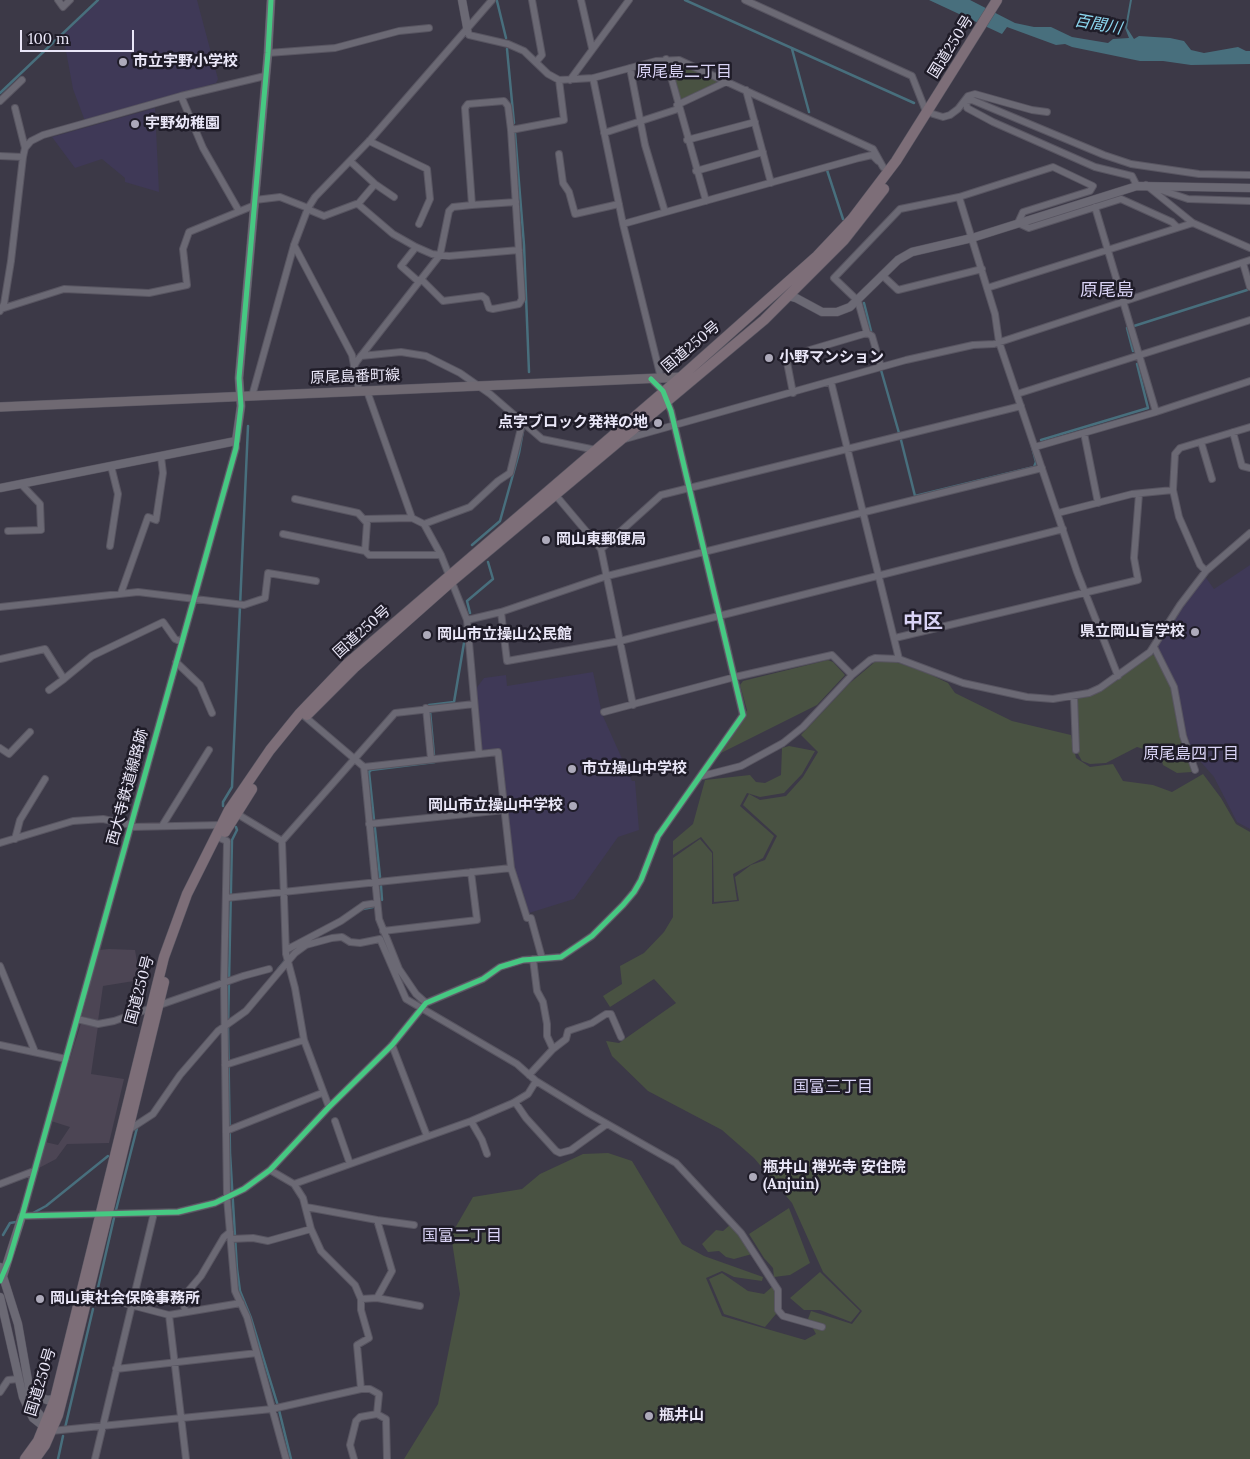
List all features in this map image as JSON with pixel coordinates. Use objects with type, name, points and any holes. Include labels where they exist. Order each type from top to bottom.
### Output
[{"type":"highway","name":"国道250号","points":[[552,492],[599,447],[817,256],[875,190],[933,110],[997,0]]},
{"type":"highway","name":"国道250号","points":[[25,1459],[60,1406],[85,1293],[154,1007],[164,957],[187,894],[232,811],[270,750],[348,663],[552,492],[709,368],[788,296],[838,246],[866,212],[1003,0]]},
{"type":"highway","name":"国道250号","points":[[218,837],[221,825],[232,811]]},
{"type":"highway","name":"国道250号","points":[[35,1459],[45,1445],[47,1426],[85,1293]]},
{"type":"main road","name":"原尾島番町線","points":[[0,407],[651,379],[693,375],[709,368]]},
{"type":"street","points":[[58,0],[62,7],[70,0]]},
{"type":"street","points":[[0,488],[236,441],[241,406],[239,378],[271,0]]},
{"type":"street","points":[[462,0],[469,35],[508,44],[524,52],[559,80],[593,78],[666,59],[679,60],[873,149],[884,167]]},
{"type":"street","points":[[252,396],[294,245],[308,208],[315,197],[368,141],[492,0]]},
{"type":"street","points":[[532,0],[542,55],[536,62]]},
{"type":"street","points":[[581,0],[592,48]]},
{"type":"street","points":[[570,80],[629,0]]},
{"type":"street","points":[[745,0],[912,76],[925,109],[933,110],[943,117],[950,115],[966,101],[968,96],[975,94],[1032,110],[1047,112]]},
{"type":"street","points":[[268,53],[335,48],[399,31],[429,28]]},
{"type":"street","points":[[666,59],[706,201]]},
{"type":"street","points":[[630,68],[641,122],[665,212]]},
{"type":"street","points":[[25,148],[31,141],[43,135],[181,96],[265,76]]},
{"type":"street","points":[[593,78],[623,224],[661,378]]},
{"type":"street","points":[[0,101],[22,80]]},
{"type":"street","points":[[511,130],[564,120],[559,80]]},
{"type":"street","points":[[604,133],[641,122],[678,107],[728,81]]},
{"type":"street","points":[[746,90],[771,183]]},
{"type":"street","points":[[181,96],[203,148],[239,211]]},
{"type":"street","points":[[966,101],[972,100],[1104,155],[1131,164],[1199,174],[1250,175]]},
{"type":"street","points":[[416,247],[402,266],[443,301],[482,296],[486,299],[489,308],[519,304],[522,299],[511,130],[508,106],[504,101],[468,104],[464,108],[472,205]]},
{"type":"street","points":[[966,101],[967,108],[993,122],[1095,166],[1132,176],[1137,186]]},
{"type":"street","points":[[0,310],[11,261],[25,148],[15,108]]},
{"type":"street","points":[[688,140],[755,122]]},
{"type":"street","points":[[368,141],[427,169],[430,199],[419,224]]},
{"type":"street","points":[[696,171],[763,152]]},
{"type":"street","points":[[559,154],[563,183],[569,192],[575,214],[619,204]]},
{"type":"street","points":[[623,224],[872,155],[884,167]]},
{"type":"street","points":[[0,156],[23,158]]},
{"type":"street","points":[[350,161],[375,184],[394,197]]},
{"type":"street","points":[[875,190],[875,182],[884,167]]},
{"type":"street","points":[[881,367],[872,336],[867,333],[858,301],[834,278],[900,209],[959,197],[1053,168],[1093,186],[1090,191],[1023,212],[1018,223]]},
{"type":"street","points":[[0,310],[64,289],[149,293],[187,285],[183,250],[189,232],[239,211],[255,202],[280,197],[324,216],[358,204],[375,184]]},
{"type":"street","points":[[1146,185],[1188,199],[1250,201]]},
{"type":"street","points":[[1146,185],[1193,223],[1250,248]]},
{"type":"street","points":[[788,296],[796,298],[822,312],[837,312],[850,307],[858,301],[898,260],[912,252],[972,238],[1137,186],[1250,188]]},
{"type":"street","points":[[959,197],[995,314],[998,342],[1063,529],[1118,676]]},
{"type":"street","points":[[1018,223],[1029,228],[1120,199],[1172,222],[1178,227]]},
{"type":"street","points":[[354,366],[440,255],[449,211],[453,207],[516,202]]},
{"type":"street","points":[[358,204],[393,234],[416,247],[440,255],[449,256],[519,250]]},
{"type":"street","points":[[1095,207],[1156,412]]},
{"type":"street","points":[[987,288],[1193,223]]},
{"type":"street","points":[[294,245],[352,355],[363,391],[412,518]]},
{"type":"street","points":[[361,356],[401,352],[418,354],[460,373],[542,439],[599,447],[618,440],[881,367],[973,345],[998,342],[1250,260]]},
{"type":"street","points":[[1243,263],[1250,287]]},
{"type":"street","points":[[882,275],[898,290],[982,269]]},
{"type":"street","points":[[1016,394],[1250,320]]},
{"type":"street","points":[[792,393],[786,357],[867,333]]},
{"type":"street","points":[[2,1278],[22,1216],[154,1213],[202,1207],[230,1196],[254,1183],[270,1170],[329,1107],[392,1046],[424,1005],[483,979],[500,967],[533,959],[561,957],[576,948],[623,906],[641,880],[658,836],[684,797],[702,776],[743,715],[706,552],[668,401],[663,391],[651,379]]},
{"type":"street","points":[[1035,447],[1156,412],[1250,381]]},
{"type":"street","points":[[831,382],[899,659]]},
{"type":"street","points":[[601,549],[661,495],[1021,406]]},
{"type":"street","points":[[424,524],[470,507],[498,481],[510,473],[524,425]]},
{"type":"street","points":[[1206,571],[1200,565],[1179,517],[1172,490],[1174,454],[1180,448],[1250,427]]},
{"type":"street","points":[[1233,432],[1242,466],[1250,468]]},
{"type":"street","points":[[1084,433],[1098,503]]},
{"type":"street","name":"西大寺鉄道線路跡","points":[[22,1216],[236,448],[236,441]]},
{"type":"street","points":[[1201,442],[1212,479]]},
{"type":"street","points":[[122,593],[148,517],[156,520],[163,473],[161,457]]},
{"type":"street","points":[[110,546],[118,494],[111,466]]},
{"type":"street","points":[[467,620],[501,612],[607,576],[1042,468]]},
{"type":"street","points":[[8,531],[41,530],[40,504],[20,484]]},
{"type":"street","points":[[1058,513],[1132,494],[1172,490]]},
{"type":"street","points":[[552,492],[601,549],[633,705]]},
{"type":"street","points":[[895,638],[1138,580],[1134,558],[1138,494]]},
{"type":"street","points":[[295,499],[358,513],[367,523],[365,551]]},
{"type":"street","points":[[364,519],[412,518],[424,524],[441,555],[467,620],[479,754]]},
{"type":"street","points":[[501,612],[507,661],[620,641],[1063,529]]},
{"type":"street","points":[[702,776],[741,766],[783,743],[803,727],[852,675],[870,660],[881,657],[899,659],[963,683],[1027,697],[1054,699],[1074,697],[1100,688],[1154,647],[1180,605],[1206,571],[1250,533]]},
{"type":"street","points":[[283,534],[365,551],[369,555],[441,555]]},
{"type":"street","points":[[0,607],[138,592],[240,605],[265,598],[268,573],[316,580]]},
{"type":"street","points":[[49,690],[92,656],[163,622],[175,639],[182,642]]},
{"type":"street","points":[[1154,647],[1174,687],[1183,736],[1194,770]]},
{"type":"street","points":[[0,659],[45,648],[64,679]]},
{"type":"street","points":[[604,712],[735,677],[832,655],[852,675]]},
{"type":"street","points":[[176,662],[200,685],[212,713]]},
{"type":"street","points":[[1074,697],[1076,750]]},
{"type":"street","points":[[329,1107],[322,1093],[304,1040],[287,956],[282,842],[395,713],[474,704]]},
{"type":"street","points":[[426,708],[432,760]]},
{"type":"street","points":[[303,714],[364,767],[373,824],[375,882],[379,919],[399,969],[424,1005]]},
{"type":"street","points":[[0,748],[9,754],[30,732]]},
{"type":"street","points":[[162,826],[209,750]]},
{"type":"street","points":[[364,767],[498,752],[511,868],[527,918],[531,918],[542,958]]},
{"type":"street","points":[[16,839],[20,820],[45,779]]},
{"type":"street","points":[[373,824],[505,810]]},
{"type":"street","points":[[232,811],[282,842]]},
{"type":"street","points":[[0,843],[73,821],[89,819],[131,826],[221,825]]},
{"type":"street","points":[[218,837],[227,841],[229,898],[226,982],[228,1129],[235,1290],[276,1408],[286,1459]]},
{"type":"street","points":[[229,898],[511,868]]},
{"type":"street","points":[[384,931],[476,920],[471,872]]},
{"type":"street","points":[[123,1132],[153,1114],[180,1075],[227,1025],[246,1011],[287,956],[364,905],[377,903]]},
{"type":"street","points":[[287,956],[317,941],[342,937],[355,942],[380,940],[406,998],[424,1005],[517,1064],[536,1081],[676,1163],[741,1233],[778,1290],[778,1310],[783,1316],[822,1327]]},
{"type":"street","points":[[533,959],[537,991],[543,1002],[547,1036],[553,1049]]},
{"type":"street","points":[[0,966],[35,1052]]},
{"type":"street","points":[[77,1019],[98,1024],[269,968]]},
{"type":"street","points":[[529,1075],[553,1049],[566,1039],[568,1031],[592,1023],[606,1014],[610,1014],[621,1037]]},
{"type":"street","points":[[227,1064],[304,1040]]},
{"type":"street","points":[[0,1045],[66,1059]]},
{"type":"street","points":[[392,1046],[428,1136]]},
{"type":"street","points":[[294,1184],[471,1121],[515,1102],[528,1094],[536,1081]]},
{"type":"street","points":[[228,1129],[322,1093]]},
{"type":"street","points":[[515,1102],[550,1144],[560,1152],[570,1150],[607,1124]]},
{"type":"street","points":[[335,1120],[350,1164]]},
{"type":"street","points":[[471,1121],[482,1140],[487,1154]]},
{"type":"street","points":[[270,1170],[294,1184],[303,1198],[311,1229],[321,1251],[355,1284],[361,1299],[361,1310],[369,1338],[358,1345],[361,1389]]},
{"type":"street","points":[[0,1184],[34,1171]]},
{"type":"street","points":[[306,1207],[414,1225]]},
{"type":"street","points":[[95,1459],[101,1427],[154,1213]]},
{"type":"street","points":[[376,1298],[392,1271],[377,1220]]},
{"type":"street","points":[[185,1312],[183,1297],[200,1276],[224,1237],[253,1238],[268,1242],[311,1229]]},
{"type":"street","points":[[0,1267],[18,1324],[33,1404],[47,1426]]},
{"type":"street","points":[[85,1293],[169,1314],[241,1303]]},
{"type":"street","points":[[0,1297],[18,1379],[26,1406],[33,1418],[47,1426],[101,1427],[276,1408],[361,1389],[370,1389],[379,1394],[377,1414]]},
{"type":"street","points":[[361,1299],[376,1298],[420,1306]]},
{"type":"street","points":[[169,1314],[186,1459]]},
{"type":"street","points":[[116,1369],[256,1353]]},
{"type":"street","points":[[26,1367],[37,1396],[47,1400],[55,1399]]},
{"type":"street","points":[[0,1392],[8,1380],[18,1379]]},
{"type":"street","points":[[354,1459],[350,1444],[356,1421],[360,1417],[377,1414],[386,1419],[387,1459]]},
{"type":"shaded area","points":[[100,0],[197,0],[218,79],[216,83],[85,121],[73,89],[63,35]]},
{"type":"shaded area","points":[[155,108],[159,192],[125,182],[125,178],[102,159],[75,168],[52,137]]},
{"type":"shaded area","points":[[1250,565],[1250,829],[1237,822],[1214,777],[1193,753],[1186,733],[1175,682],[1157,647],[1204,575],[1214,589]]},
{"type":"shaded area","name":"岡山市立操山中学校","points":[[593,672],[602,714],[632,781],[635,781],[639,830],[618,837],[574,899],[529,913],[514,867],[501,749],[484,750],[480,748],[475,690],[484,678],[506,675],[507,686]]},
{"type":"shaded area","points":[[99,950],[135,950],[140,980],[103,986],[98,1021],[82,1016]]},
{"type":"shaded area","points":[[81,1023],[98,1026],[91,1074],[124,1079],[109,1143],[67,1144],[56,1159],[37,1169],[45,1142],[58,1145],[70,1127],[51,1121]]},
{"type":"green space","points":[[669,62],[678,63],[717,80],[716,84],[682,99],[678,98]]},
{"type":"green space","points":[[1150,654],[1156,656],[1171,685],[1178,730],[1192,772],[1177,773],[1163,765],[1160,754],[1137,747],[1106,763],[1090,764],[1082,761],[1077,752],[1075,699],[1086,697]]},
{"type":"green space","points":[[828,660],[833,662],[845,675],[817,705],[721,753],[747,710],[740,685],[743,681]]},
{"type":"green space","points":[[876,661],[896,662],[929,674],[948,683],[955,693],[1012,721],[1071,735],[1076,758],[1090,767],[1113,764],[1123,781],[1153,785],[1172,792],[1203,774],[1221,798],[1236,824],[1250,832],[1250,1459],[404,1459],[438,1404],[460,1294],[451,1235],[473,1197],[522,1189],[540,1174],[583,1154],[608,1153],[632,1161],[682,1244],[704,1256],[763,1277],[762,1281],[734,1277],[722,1271],[706,1278],[722,1316],[805,1340],[816,1334],[808,1319],[811,1311],[852,1324],[862,1311],[823,1272],[792,1203],[754,1158],[722,1130],[648,1091],[612,1056],[606,1041],[619,1043],[676,1003],[654,979],[610,1007],[603,996],[622,984],[620,966],[644,953],[664,932],[673,917],[673,858],[700,839],[712,853],[712,904],[739,901],[735,877],[751,865],[765,860],[777,836],[743,805],[749,794],[760,800],[786,796],[803,777],[818,752],[801,735],[850,683]]},
{"type":"green space","points":[[789,746],[815,751],[802,774],[784,793],[760,797],[747,793],[740,806],[774,836],[763,858],[733,874],[737,900],[714,902],[713,852],[701,837],[673,855],[673,841],[693,824],[705,780],[750,775],[756,782],[765,783],[781,775],[782,748]]},
{"type":"green space","points":[[789,1208],[810,1263],[790,1275],[774,1277],[773,1268],[764,1258],[749,1234]]},
{"type":"green space","points":[[731,1224],[752,1254],[734,1259],[726,1257],[719,1251],[708,1252],[702,1244],[716,1230],[723,1231]]},
{"type":"green space","points":[[820,1272],[860,1311],[851,1322],[820,1310],[804,1310],[790,1298]]},
{"type":"green space","points":[[722,1273],[748,1291],[764,1294],[773,1286],[776,1298],[776,1314],[765,1327],[724,1314],[709,1279]]},
{"type":"water","points":[[929,0],[970,0],[1015,23],[1034,27],[1051,27],[1072,37],[1108,43],[1113,39],[1129,38],[1125,28],[1130,0],[1132,0],[1127,28],[1134,39],[1139,36],[1170,38],[1184,41],[1191,50],[1204,53],[1238,47],[1250,51],[1250,64],[1191,65],[1163,61],[1140,61],[1065,44],[1056,45],[1007,27],[1002,34]]},
{"type":"waterway","points":[[0,93],[98,0]]},
{"type":"waterway","points":[[685,0],[914,103]]},
{"type":"waterway","points":[[497,1],[506,38]]},
{"type":"waterway","points":[[507,49],[514,123]]},
{"type":"waterway","points":[[792,49],[809,112]]},
{"type":"waterway","points":[[515,133],[524,245],[529,372]]},
{"type":"waterway","points":[[827,170],[843,219]]},
{"type":"waterway","points":[[1134,326],[1247,290]]},
{"type":"waterway","points":[[864,303],[871,331]]},
{"type":"waterway","points":[[1127,328],[1133,351]]},
{"type":"waterway","points":[[1041,440],[1148,408],[1137,364]]},
{"type":"waterway","points":[[881,370],[899,433]]},
{"type":"waterway","points":[[472,545],[500,521],[519,453],[524,425]]},
{"type":"waterway","points":[[223,806],[223,802],[232,787],[248,426]]},
{"type":"waterway","points":[[901,440],[915,496],[1034,467],[1036,462],[1031,443]]},
{"type":"waterway","points":[[470,613],[467,601],[493,579],[488,562]]},
{"type":"waterway","points":[[429,705],[454,702],[465,637]]},
{"type":"waterway","points":[[430,711],[434,755]]},
{"type":"waterway","points":[[380,877],[369,772],[371,770],[435,762]]},
{"type":"waterway","points":[[236,827],[237,830],[232,840],[228,1027],[230,1153],[237,1269],[240,1291],[251,1318],[278,1406],[291,1459]]},
{"type":"waterway","points":[[381,886],[382,900]]},
{"type":"waterway","points":[[363,909],[373,907]]},
{"type":"waterway","points":[[278,969],[294,950]]},
{"type":"waterway","points":[[116,1210],[137,1128]]},
{"type":"waterway","points":[[33,1213],[46,1206],[108,1156]]},
{"type":"waterway","points":[[97,1292],[114,1218]]},
{"type":"waterway","points":[[3,1235],[10,1223],[16,1222]]},
{"type":"waterway","points":[[65,1428],[93,1309]]},
{"type":"waterway","points":[[58,1459],[63,1436]]},
{"type":"cycle path","points":[[0,1281],[9,1260],[22,1216],[236,448],[241,406],[239,378],[271,0]]},
{"type":"cycle path","points":[[22,1216],[178,1212],[215,1203],[244,1189],[270,1170],[329,1107],[392,1045],[426,1003],[483,979],[500,967],[523,960],[561,957],[592,936],[634,892],[641,880],[658,836],[743,715],[671,411],[663,391],[651,379]]},
{"type":"place","name":"市立宇野小学校","points":[[123,62]]},
{"type":"place","name":"宇野幼稚園","points":[[135,124]]},
{"type":"place","name":"小野マンション","points":[[769,358]]},
{"type":"place","name":"点字ブロック発祥の地","points":[[658,423]]},
{"type":"place","name":"岡山東郵便局","points":[[546,540]]},
{"type":"place","name":"県立岡山盲学校","points":[[1195,632]]},
{"type":"place","name":"岡山市立操山公民館","points":[[427,635]]},
{"type":"place","name":"市立操山中学校","points":[[572,769]]},
{"type":"place","name":"岡山市立操山中学校","points":[[573,806]]},
{"type":"place","name":"瓶井山 禅光寺 安住院 (Anjuin)","points":[[753,1177]]},
{"type":"place","name":"岡山東社会保険事務所","points":[[40,1299]]},
{"type":"place","name":"瓶井山","points":[[649,1416]]},
{"type":"district","name":"原尾島二丁目","points":[[684,72]]},
{"type":"district","name":"原尾島","points":[[1107,291]]},
{"type":"district","name":"中区","points":[[923,622]]},
{"type":"district","name":"原尾島四丁目","points":[[1191,754]]},
{"type":"district","name":"国富三丁目","points":[[833,1087]]},
{"type":"district","name":"国富二丁目","points":[[462,1236]]},
{"type":"water label","name":"百間川","points":[[1098,25]]}]
